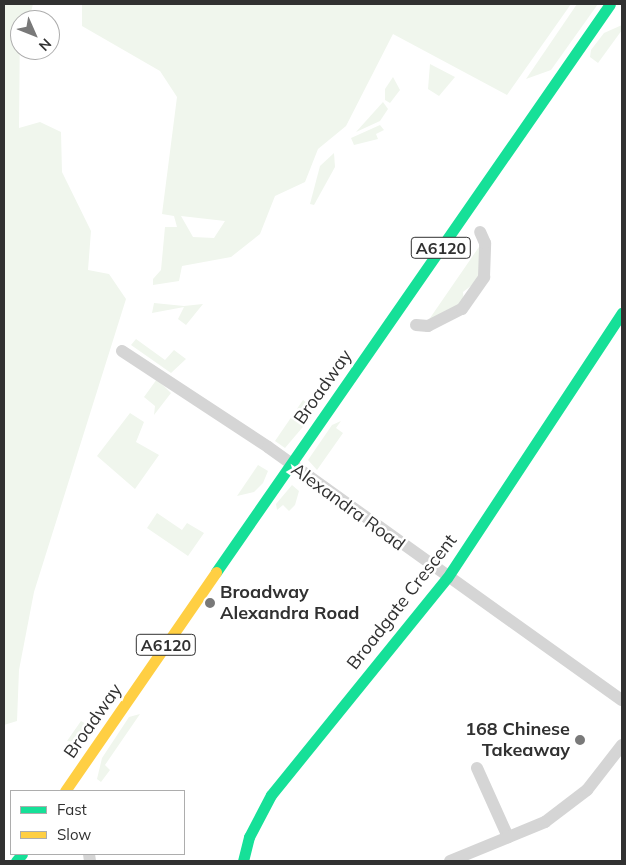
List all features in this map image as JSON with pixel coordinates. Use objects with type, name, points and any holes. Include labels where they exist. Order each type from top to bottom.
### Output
[{"type":"main road","name":"Broadway","points":[[71,789],[290,466],[610,4]]},
{"type":"main road","name":"Broadgate Crescent","points":[[243,861],[249,837],[271,795],[447,578],[622,313]]},
{"type":"street","points":[[416,325],[428,326],[462,308],[484,277],[484,244],[480,232]]},
{"type":"street","name":"Alexandra Road","points":[[122,350],[622,700]]},
{"type":"street","points":[[450,861],[545,822],[586,790],[622,745]]},
{"type":"street","points":[[477,768],[508,837]]},
{"type":"shaded area","points":[[4,4],[33,4],[32,10],[10,10],[10,60],[20,60],[19,128],[40,122],[61,132],[62,172],[91,231],[88,270],[109,274],[126,299],[34,592],[19,670],[17,721],[4,725]]},
{"type":"shaded area","points":[[82,4],[571,4],[507,95],[393,34],[346,126],[318,149],[305,182],[275,196],[260,234],[231,257],[182,266],[179,281],[153,285],[153,279],[161,270],[165,227],[177,227],[174,216],[162,214],[177,97],[160,71],[82,26]],"holes":[[[181,216],[225,221],[214,238],[193,237]]]},
{"type":"shaded area","points":[[577,4],[598,4],[551,70],[526,79]]},
{"type":"shaded area","points":[[622,25],[622,30],[598,63],[590,57],[591,50],[604,33]]},
{"type":"shaded area","points":[[430,64],[455,77],[439,96],[428,89]]},
{"type":"shaded area","points":[[393,77],[400,90],[390,103],[385,100],[385,89]]},
{"type":"shaded area","points":[[383,102],[388,109],[380,121],[356,132]]},
{"type":"shaded area","points":[[380,125],[384,130],[376,134],[378,139],[354,145],[351,138]]},
{"type":"shaded area","points":[[334,153],[335,167],[314,205],[310,204],[320,166]]},
{"type":"shaded area","points":[[481,244],[481,278],[463,292],[464,302],[428,321]]},
{"type":"shaded area","points":[[154,303],[184,306],[203,304],[186,325],[178,319],[184,307],[152,313]]},
{"type":"shaded area","points":[[136,339],[165,360],[174,350],[186,359],[171,373],[131,345]]},
{"type":"shaded area","points":[[157,379],[171,393],[154,415],[155,406],[144,397]]},
{"type":"shaded area","points":[[303,400],[314,408],[313,415],[285,448],[275,441]]},
{"type":"shaded area","points":[[130,413],[144,422],[136,442],[159,455],[135,489],[97,456]]},
{"type":"shaded area","points":[[341,421],[336,428],[343,433],[317,470],[308,460],[332,425]]},
{"type":"shaded area","points":[[258,465],[268,471],[263,483],[254,492],[237,496]]},
{"type":"shaded area","points":[[292,485],[299,491],[295,505],[289,511],[283,505],[277,510],[276,504]]},
{"type":"shaded area","points":[[157,513],[182,530],[187,523],[204,533],[188,556],[147,528]]},
{"type":"shaded area","points":[[107,698],[107,710],[85,743],[67,741],[81,721],[88,725]]},
{"type":"shaded area","points":[[140,714],[105,765],[110,770],[101,782],[97,779],[102,758],[129,717]]},
{"type":"traffic: fast","points":[[216,572],[610,4]]},
{"type":"traffic: fast","points":[[243,861],[249,837],[271,795],[447,578],[622,313]]},
{"type":"traffic: fast","points":[[16,861],[21,855]]},
{"type":"traffic: slow","points":[[66,790],[216,572]]},
{"type":"place","name":"Broadway Alexandra Road","points":[[210,603]]},
{"type":"place","name":"168 Chinese Takeaway","points":[[580,740]]}]
